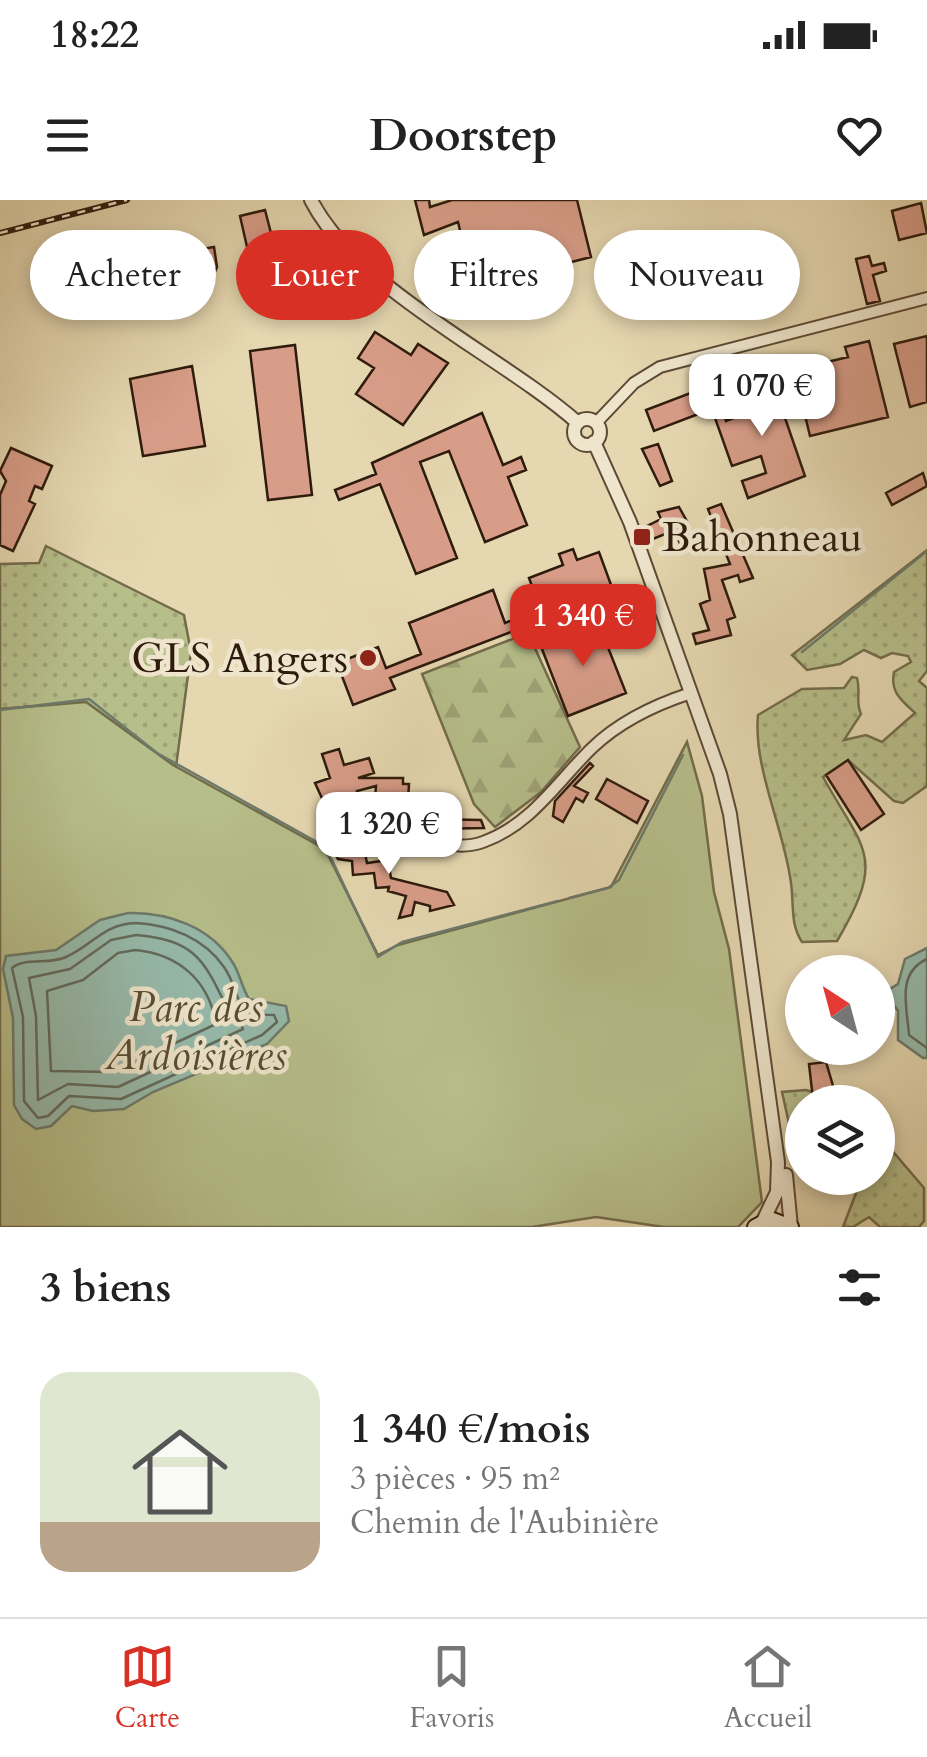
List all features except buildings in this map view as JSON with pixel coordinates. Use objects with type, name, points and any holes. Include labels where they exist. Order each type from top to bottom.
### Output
[{"type":"main road","points":[[759,1224],[778,1219],[791,1227]]},
{"type":"street","points":[[311,200],[330,230],[378,276],[578,423]]},
{"type":"street","points":[[596,423],[634,383],[660,367],[927,298]]},
{"type":"street","points":[[587,419],[596,423],[600,432],[594,442],[578,441],[574,432],[578,423],[587,419]]},
{"type":"street","points":[[594,442],[630,522],[710,742],[730,814],[773,1100],[786,1161],[791,1227]]},
{"type":"street","points":[[335,821],[348,816],[383,823],[446,844],[483,842],[541,806],[588,751],[620,725],[691,694]]},
{"type":"street","points":[[759,1224],[779,1179],[773,1100]]},
{"type":"green space","points":[[46,546],[184,615],[191,652],[176,767],[86,702],[0,709],[0,564],[39,563]]},
{"type":"green space","points":[[927,550],[927,671],[919,681],[927,688],[927,786],[903,803],[894,801],[848,760],[823,777],[859,839],[865,871],[862,890],[837,941],[802,942],[794,921],[787,862],[764,777],[758,715],[802,689],[844,688],[852,677],[857,678],[861,714],[844,740],[866,735],[882,742],[915,713],[901,700],[894,685],[894,672],[911,662],[908,656],[892,653],[881,658],[864,650],[840,664],[807,670],[792,655]]},
{"type":"green space","points":[[528,633],[580,747],[541,792],[495,827],[474,804],[422,674]]},
{"type":"green space","name":"Parc des Ardoisières","points":[[86,702],[173,765],[325,849],[378,955],[398,945],[611,887],[687,742],[702,796],[714,892],[729,949],[762,1202],[738,1227],[664,1227],[596,1217],[532,1227],[0,1227],[0,709]]},
{"type":"green space","points":[[895,1154],[924,1188],[924,1221],[919,1227],[880,1227],[869,1217],[853,1227],[843,1227],[855,1195],[895,1195]]},
{"type":"water","points":[[128,913],[158,915],[201,931],[224,950],[249,999],[286,1006],[289,1021],[267,1044],[153,1092],[124,1109],[93,1111],[72,1106],[51,1126],[36,1129],[22,1119],[14,1105],[13,1018],[3,969],[6,956],[56,950],[100,920]]},
{"type":"water","points":[[927,948],[927,1058],[898,1040],[895,986],[905,959]]},
{"type":"waterway","points":[[802,652],[927,551]]},
{"type":"waterway","points":[[0,710],[89,699],[157,753],[317,842],[332,860],[378,957],[402,942],[558,901]]},
{"type":"waterway","points":[[569,898],[608,888],[619,880],[683,755]]},
{"type":"railway","points":[[0,233],[127,200]]},
{"type":"place","name":"Bahonneau","points":[[642,537]]},
{"type":"place","name":"GLS Angers","points":[[368,658]]}]
